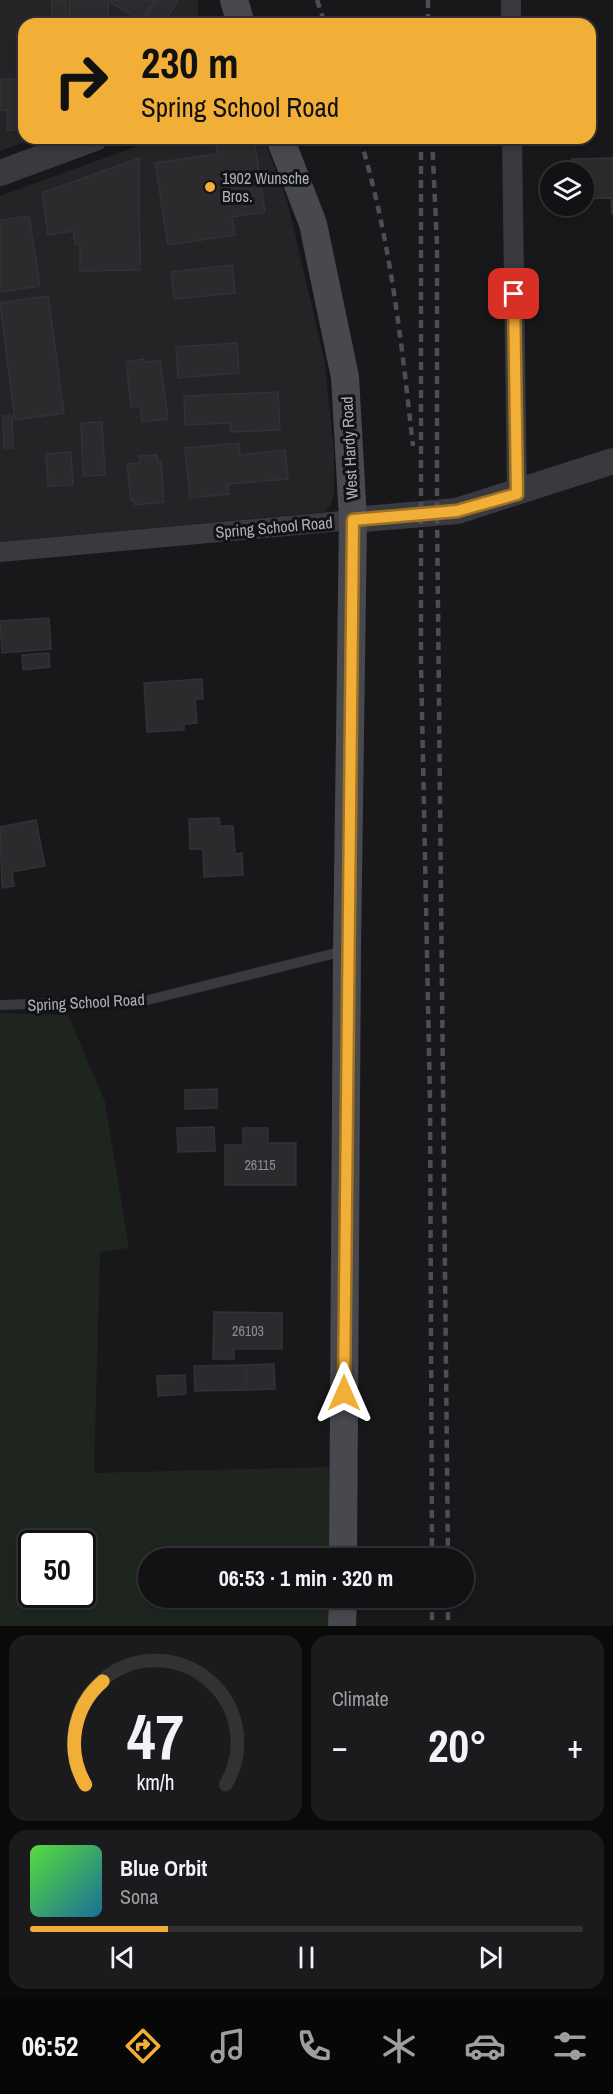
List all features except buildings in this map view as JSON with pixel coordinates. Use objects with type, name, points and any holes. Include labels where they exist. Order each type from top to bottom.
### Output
[{"type":"main road","points":[[234,0],[239,18]]},
{"type":"main road","name":"West Hardy Road","points":[[282,144],[313,224],[345,377],[353,520],[347,950],[343,1548]]},
{"type":"main road","points":[[342,1626],[343,1608]]},
{"type":"street","points":[[511,0],[511,18]]},
{"type":"street","points":[[0,172],[78,144]]},
{"type":"street","points":[[512,144],[517,494]]},
{"type":"street","name":"Spring School Road","points":[[0,552],[457,511],[517,494],[613,461]]},
{"type":"lane","name":"Spring School Road","points":[[0,1005],[148,1000],[347,950]]},
{"type":"shaded area","points":[[0,0],[198,0],[198,18],[18,18],[19,144],[0,151]]},
{"type":"shaded area","points":[[143,144],[266,144],[288,204],[324,358],[334,451],[334,494],[330,506],[324,512],[0,542],[0,196]]},
{"type":"shaded area","points":[[0,1013],[68,1015],[105,1102],[129,1248],[100,1252],[94,1473],[329,1467],[329,1548],[138,1548],[138,1608],[329,1608],[329,1626],[0,1626]]},
{"type":"railway","points":[[317,0],[323,18]]},
{"type":"railway","points":[[428,0],[428,18]]},
{"type":"railway","points":[[362,144],[380,215],[394,291],[413,446]]},
{"type":"railway","points":[[421,144],[421,662],[430,1099],[432,1548]]},
{"type":"railway","points":[[432,144],[437,244],[437,512],[448,1548]]},
{"type":"railway","points":[[432,1608],[432,1626]]},
{"type":"railway","points":[[448,1608],[448,1626]]},
{"type":"place","name":"1902 Wunsche Bros.","points":[[210,187]]},
{"type":"route","points":[[344,1393],[353,520],[457,511],[517,494],[514,294]]}]
